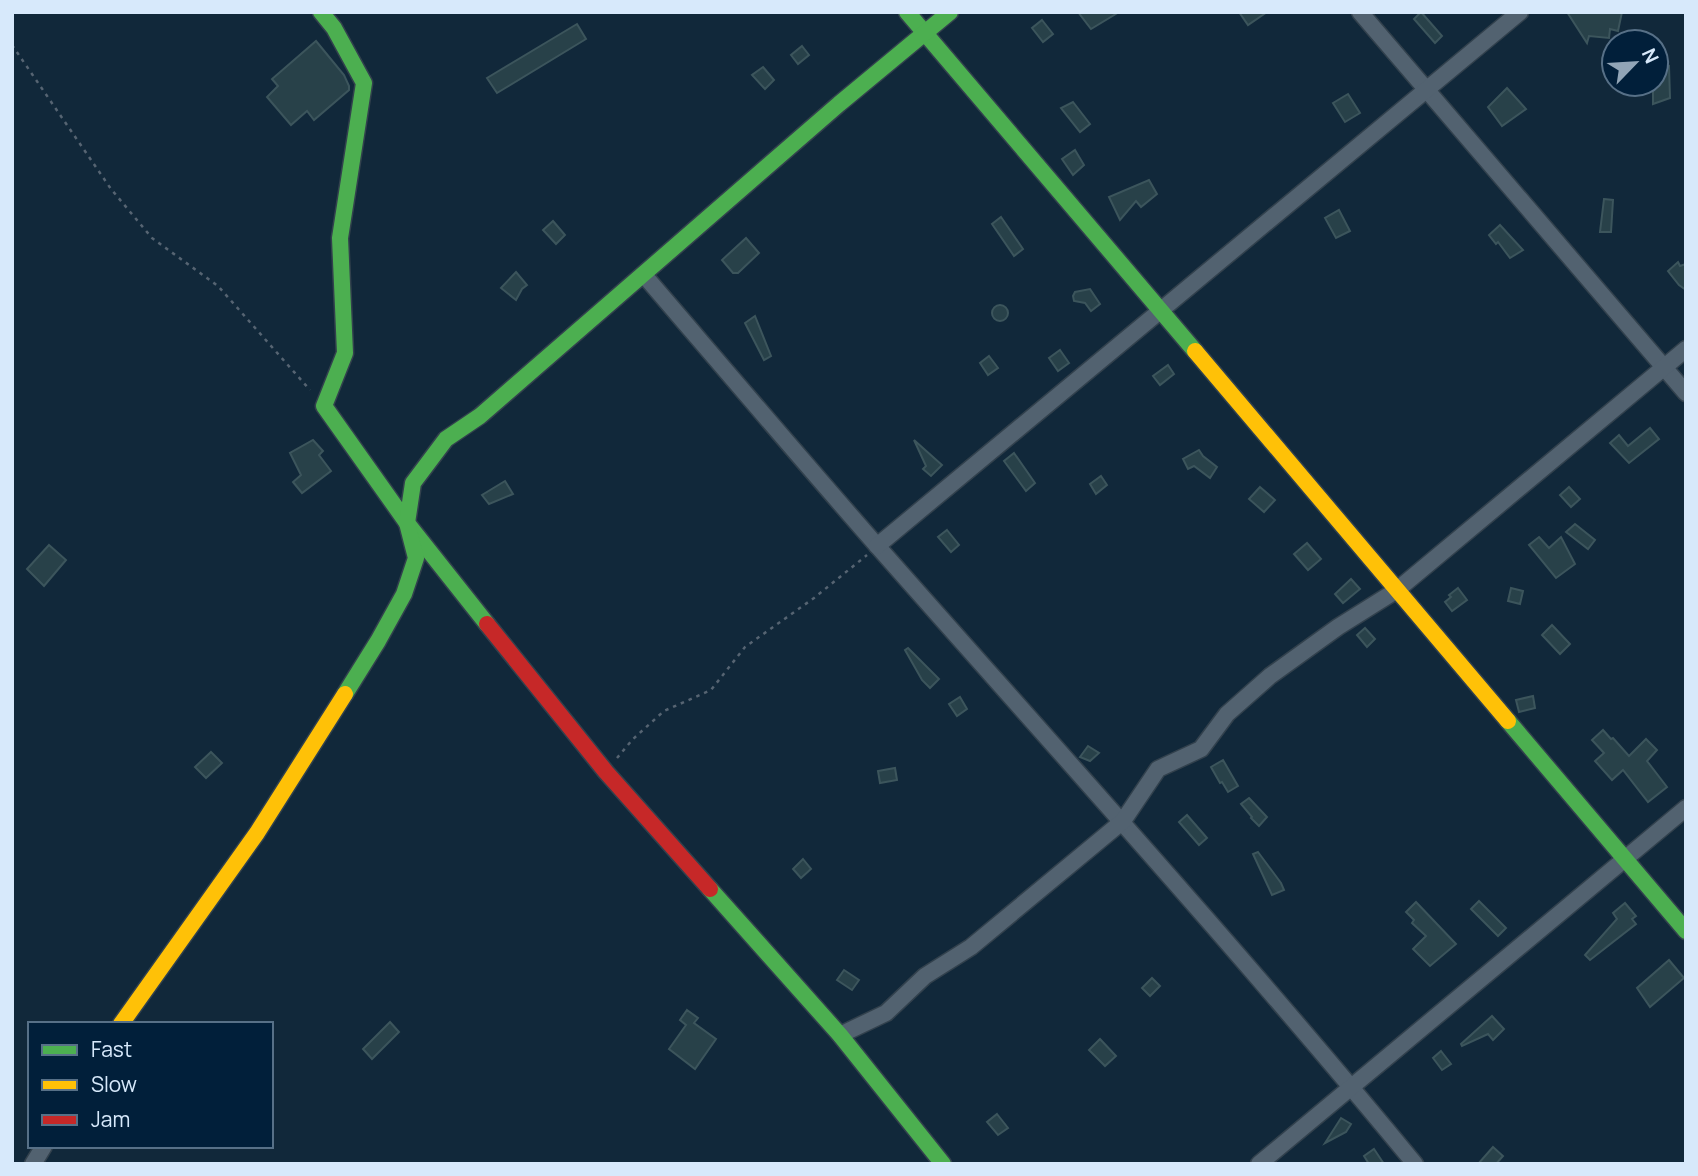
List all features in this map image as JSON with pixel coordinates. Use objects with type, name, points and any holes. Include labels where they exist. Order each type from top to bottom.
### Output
[{"type":"street","points":[[321,12],[334,28],[364,83],[340,238],[345,353],[324,406],[407,523],[606,772],[840,1035],[943,1164]]},
{"type":"street","points":[[907,12],[1686,931]]},
{"type":"street","points":[[122,1022],[257,833],[378,641],[404,594],[416,558],[407,523],[413,483],[446,439],[480,416],[818,121],[950,12]]},
{"type":"street","points":[[1360,12],[1686,393]]},
{"type":"street","points":[[877,546],[1520,12]]},
{"type":"street","points":[[644,275],[877,546],[1123,821],[1415,1164]]},
{"type":"street","points":[[840,1035],[887,1013],[925,976],[971,947],[1123,821],[1158,769],[1201,749],[1227,715],[1270,676],[1338,627],[1397,590],[1686,349]]},
{"type":"street","points":[[1259,1164],[1686,808]]},
{"type":"street","points":[[33,1164],[43,1148]]},
{"type":"path","points":[[12,45],[111,189],[152,238],[218,286],[324,406]]},
{"type":"path","points":[[606,772],[634,739],[664,711],[711,690],[745,647],[814,598],[877,546]]},
{"type":"building","points":[[1078,12],[1119,12],[1091,29]]},
{"type":"building","points":[[1239,12],[1267,12],[1248,25]]},
{"type":"building","points":[[1421,12],[1442,36],[1435,43],[1414,19]]},
{"type":"building","points":[[1567,12],[1622,12],[1619,28],[1600,28],[1600,37],[1589,36],[1587,43]]},
{"type":"building","points":[[1042,20],[1053,34],[1043,42],[1032,28]]},
{"type":"building","points":[[577,24],[586,39],[497,93],[487,78]]},
{"type":"building","points":[[316,41],[344,75],[349,90],[314,120],[307,111],[291,125],[267,97],[278,86],[272,79]]},
{"type":"building","points":[[802,46],[809,55],[798,64],[791,55]]},
{"type":"building","points":[[763,67],[774,80],[765,89],[752,75]]},
{"type":"building","points":[[1507,88],[1526,109],[1502,126],[1488,107]]},
{"type":"building","points":[[1348,94],[1360,113],[1345,122],[1333,103]]},
{"type":"building","points":[[1653,98],[1670,98],[1653,104]]},
{"type":"building","points":[[1073,102],[1090,124],[1080,132],[1061,108]]},
{"type":"building","points":[[1075,150],[1084,165],[1073,175],[1062,159]]},
{"type":"building","points":[[1149,180],[1157,194],[1141,207],[1136,201],[1120,220],[1109,197]]},
{"type":"building","points":[[1604,199],[1613,200],[1611,232],[1600,232]]},
{"type":"building","points":[[1339,210],[1350,231],[1336,238],[1325,218]]},
{"type":"building","points":[[1001,217],[1023,249],[1014,256],[992,224]]},
{"type":"building","points":[[553,221],[565,235],[556,244],[543,230]]},
{"type":"building","points":[[1500,225],[1523,250],[1510,258],[1489,235]]},
{"type":"building","points":[[746,238],[759,253],[738,273],[733,273],[722,260]]},
{"type":"building","points":[[1678,262],[1680,266],[1686,264],[1686,290],[1668,271]]},
{"type":"building","points":[[516,272],[527,285],[516,300],[501,288]]},
{"type":"building","points":[[1090,289],[1100,304],[1091,311],[1085,303],[1074,301],[1073,296],[1075,292]]},
{"type":"building","points":[[1000,305],[1006,307],[1006,319],[1000,321],[994,319],[992,313],[994,307]]},
{"type":"building","points":[[755,316],[771,356],[764,360],[745,323]]},
{"type":"building","points":[[1060,350],[1069,363],[1058,371],[1049,358]]},
{"type":"building","points":[[989,356],[998,368],[988,375],[980,363]]},
{"type":"building","points":[[1168,365],[1174,374],[1160,385],[1153,376]]},
{"type":"building","points":[[1650,428],[1659,439],[1629,463],[1610,443],[1619,435],[1628,446]]},
{"type":"building","points":[[313,440],[323,451],[319,455],[331,471],[302,493],[293,482],[301,475],[290,453]]},
{"type":"building","points":[[914,440],[942,465],[931,476],[923,469],[926,466]]},
{"type":"building","points":[[1199,450],[1217,467],[1210,478],[1194,466],[1188,469],[1183,459]]},
{"type":"building","points":[[1014,453],[1035,483],[1026,491],[1004,461]]},
{"type":"building","points":[[1101,476],[1107,485],[1096,494],[1090,484]]},
{"type":"building","points":[[505,481],[513,494],[489,504],[482,495]]},
{"type":"building","points":[[1260,487],[1275,500],[1264,512],[1249,499]]},
{"type":"building","points":[[1569,487],[1580,499],[1571,507],[1560,495]]},
{"type":"building","points":[[1575,524],[1595,540],[1588,549],[1566,532]]},
{"type":"building","points":[[947,530],[959,545],[951,552],[938,537]]},
{"type":"building","points":[[1539,537],[1549,548],[1561,537],[1575,564],[1556,578],[1529,545]]},
{"type":"building","points":[[1307,543],[1321,559],[1308,570],[1294,554]]},
{"type":"building","points":[[49,545],[66,560],[44,586],[27,569]]},
{"type":"building","points":[[1351,579],[1360,589],[1343,603],[1335,594]]},
{"type":"building","points":[[1458,588],[1467,600],[1452,611],[1445,602]]},
{"type":"building","points":[[1511,588],[1523,591],[1520,604],[1508,601]]},
{"type":"building","points":[[1552,625],[1570,644],[1560,654],[1542,635]]},
{"type":"building","points":[[1365,628],[1375,639],[1367,647],[1357,635]]},
{"type":"building","points":[[908,648],[939,679],[930,688],[922,680],[905,650]]},
{"type":"building","points":[[1533,696],[1535,708],[1519,712],[1516,700]]},
{"type":"building","points":[[960,697],[967,709],[957,716],[949,704]]},
{"type":"building","points":[[1603,730],[1629,756],[1646,739],[1657,750],[1647,761],[1667,787],[1648,802],[1623,770],[1612,780],[1595,761],[1604,753],[1592,740]]},
{"type":"building","points":[[1088,746],[1099,753],[1090,761],[1080,757]]},
{"type":"building","points":[[211,752],[222,763],[206,778],[195,767]]},
{"type":"building","points":[[1223,760],[1238,786],[1228,792],[1211,767]]},
{"type":"building","points":[[895,768],[897,780],[880,783],[878,771]]},
{"type":"building","points":[[1249,798],[1267,817],[1259,826],[1241,804]]},
{"type":"building","points":[[1187,815],[1207,838],[1199,845],[1179,822]]},
{"type":"building","points":[[1258,852],[1284,890],[1272,895],[1253,854]]},
{"type":"building","points":[[803,859],[811,869],[801,878],[793,869]]},
{"type":"building","points":[[1479,901],[1506,928],[1498,936],[1471,909]]},
{"type":"building","points":[[1416,902],[1456,944],[1430,966],[1413,949],[1426,936],[1412,923],[1414,920],[1406,912]]},
{"type":"building","points":[[1625,903],[1636,916],[1632,919],[1636,924],[1590,960],[1585,955],[1617,919],[1613,913]]},
{"type":"building","points":[[1669,960],[1684,978],[1650,1007],[1637,988]]},
{"type":"building","points":[[844,970],[859,980],[852,990],[837,980]]},
{"type":"building","points":[[1152,978],[1160,986],[1150,996],[1142,988]]},
{"type":"building","points":[[687,1010],[698,1018],[694,1023],[716,1039],[695,1069],[669,1049],[686,1025],[680,1020]]},
{"type":"building","points":[[1492,1016],[1504,1029],[1493,1040],[1488,1034],[1462,1046],[1461,1044]]},
{"type":"building","points":[[390,1022],[399,1032],[372,1059],[363,1049]]},
{"type":"building","points":[[1100,1039],[1116,1056],[1105,1066],[1089,1050]]},
{"type":"building","points":[[1441,1051],[1451,1064],[1442,1070],[1433,1058]]},
{"type":"building","points":[[997,1114],[1008,1128],[998,1135],[987,1122]]},
{"type":"building","points":[[1341,1118],[1351,1124],[1346,1132],[1325,1143]]},
{"type":"building","points":[[1493,1147],[1503,1156],[1496,1164],[1478,1164]]},
{"type":"building","points":[[1374,1149],[1384,1164],[1369,1164],[1364,1156]]},
{"type":"traffic: fast","points":[[321,12],[334,28],[364,83],[340,238],[345,353],[324,406],[407,523],[487,624]]},
{"type":"traffic: fast","points":[[907,12],[1195,351]]},
{"type":"traffic: fast","points":[[345,694],[404,594],[416,558],[407,523],[413,483],[446,439],[480,416],[839,104],[950,12]]},
{"type":"traffic: fast","points":[[1508,721],[1686,931]]},
{"type":"traffic: fast","points":[[710,889],[840,1035],[943,1164]]},
{"type":"traffic: slow","points":[[1195,351],[1508,721]]},
{"type":"traffic: slow","points":[[122,1022],[257,833],[345,694]]},
{"type":"traffic: jam","points":[[487,624],[606,772],[710,889]]}]
